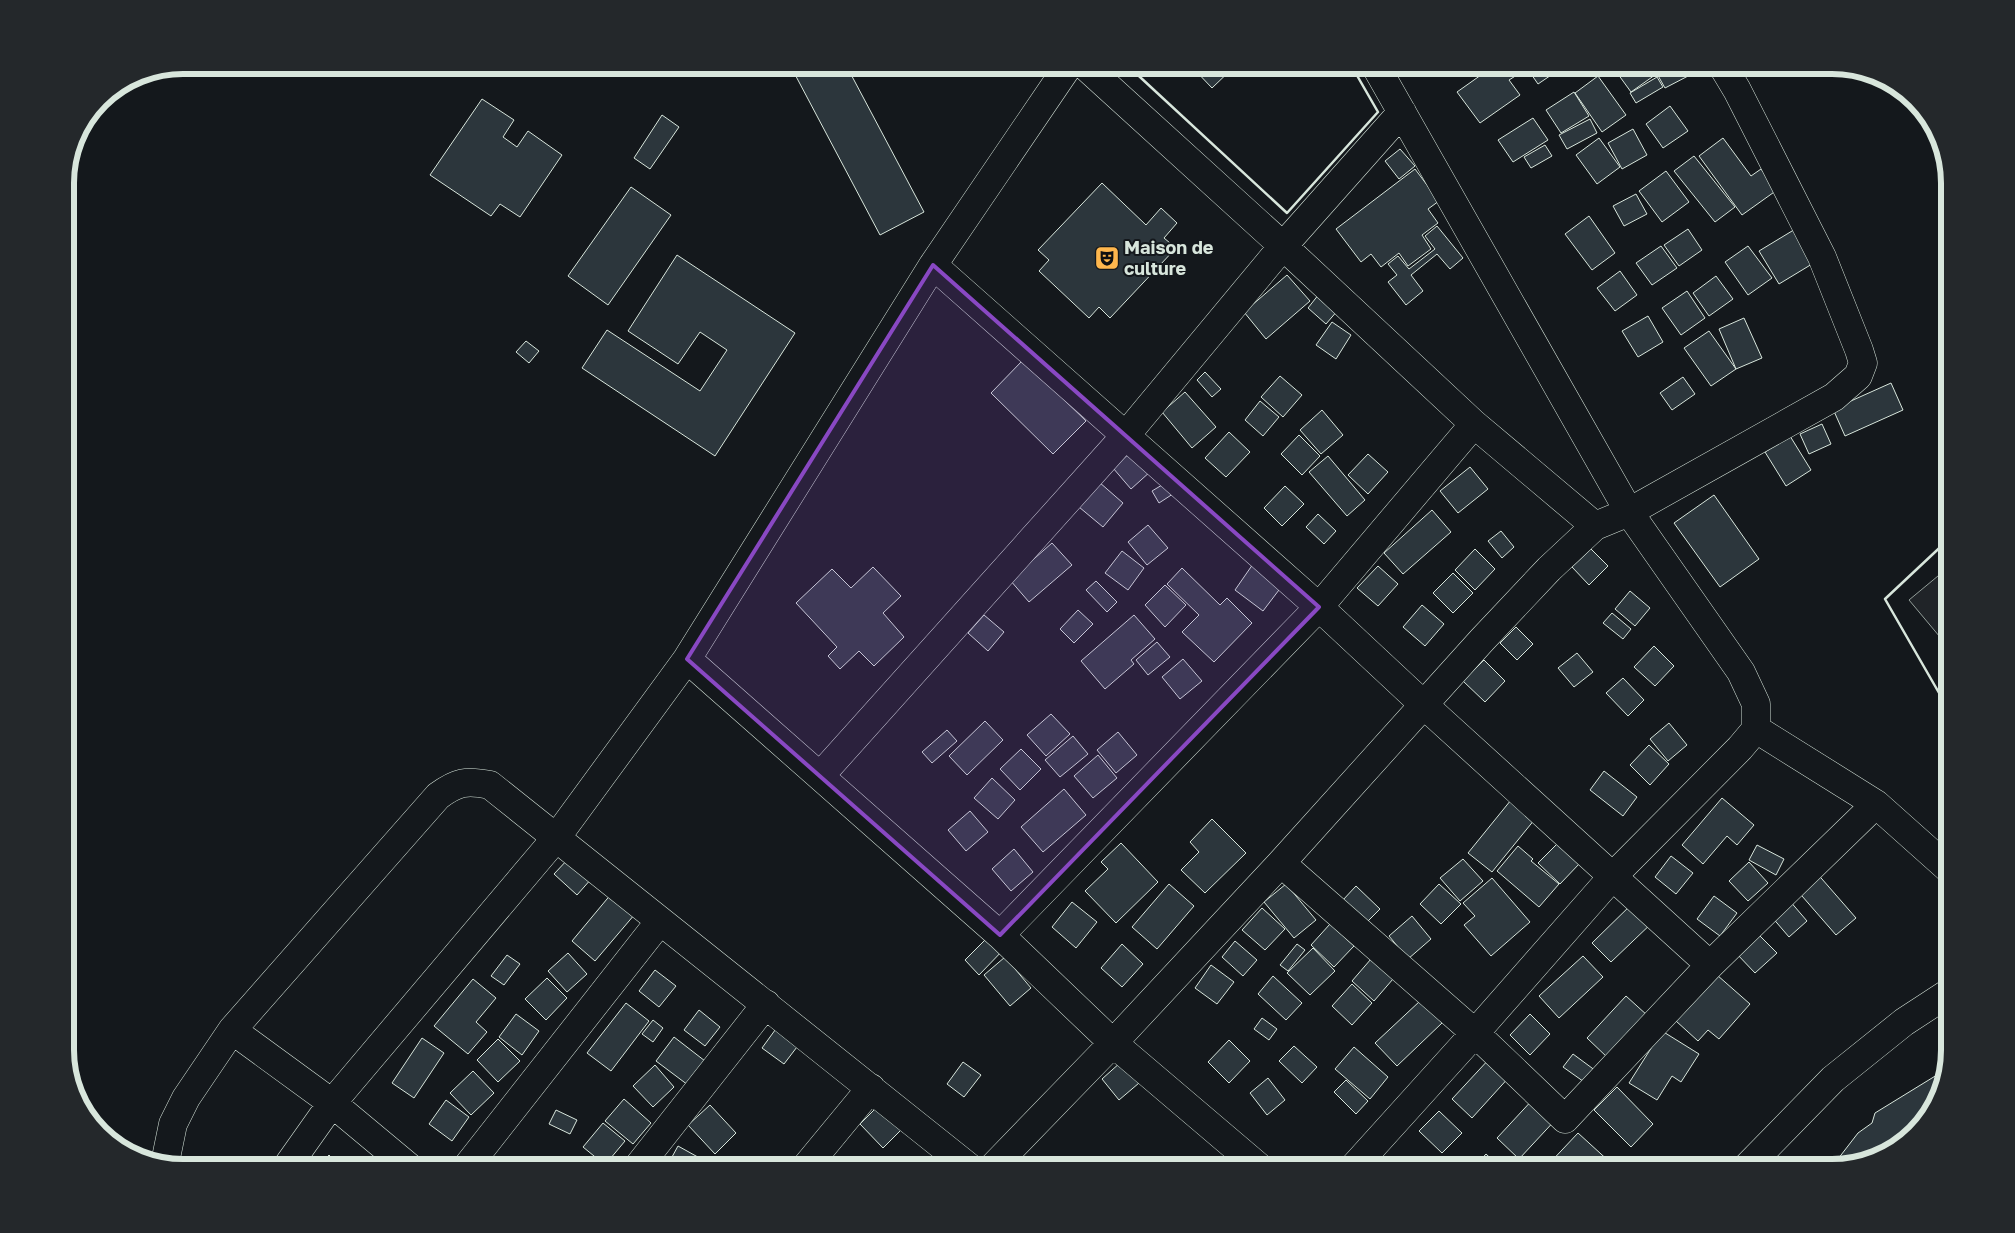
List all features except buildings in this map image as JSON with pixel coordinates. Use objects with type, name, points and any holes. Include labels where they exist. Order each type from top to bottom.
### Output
[{"type":"street","points":[[292,1159],[332,1104],[556,838],[687,659],[933,265],[1063,74]]},
{"type":"street","points":[[1094,74],[1283,246],[1474,424],[1595,526]]},
{"type":"street","points":[[1361,1159],[1613,876],[1740,748],[1756,729],[1756,704],[1741,672],[1628,512],[1380,74]]},
{"type":"street","points":[[1001,1159],[1113,1043],[1281,863],[1482,640],[1536,583],[1595,526],[1628,512],[1834,397],[1858,376],[1863,364],[1822,257],[1727,74]]},
{"type":"street","points":[[820,776],[1126,435],[1283,246],[1402,112]]},
{"type":"street","points":[[933,265],[1319,607],[1424,706],[1710,965]]},
{"type":"street","points":[[1000,935],[1319,607],[1474,424]]},
{"type":"street","points":[[687,659],[1000,935],[1113,1043],[1249,1159]]},
{"type":"street","points":[[1756,729],[1876,804],[1941,862]]},
{"type":"street","points":[[166,1158],[173,1124],[186,1098],[232,1030],[438,796],[453,785],[472,781],[490,785],[959,1159]]},
{"type":"street","points":[[1281,863],[1475,1033],[1565,1119],[1710,965],[1876,804]]},
{"type":"street","points":[[473,1159],[660,921]]},
{"type":"street","points":[[1755,1159],[1833,1079],[1904,1022],[1941,998]]},
{"type":"street","points":[[644,1159],[766,1004]]},
{"type":"street","points":[[232,1030],[332,1104],[399,1159]]},
{"type":"street","points":[[812,1159],[871,1088]]},
{"type":"highlighted area","points":[[933,265],[1319,607],[1000,935],[687,659]]},
{"type":"shaded area","points":[[1941,573],[1941,638],[1909,600]]},
{"type":"wall","points":[[1137,74],[1287,213],[1378,112],[1356,74]]},
{"type":"wall","points":[[1941,546],[1885,599],[1941,696]]},
{"type":"place","name":"Maison de culture","points":[[1107,258]]}]
